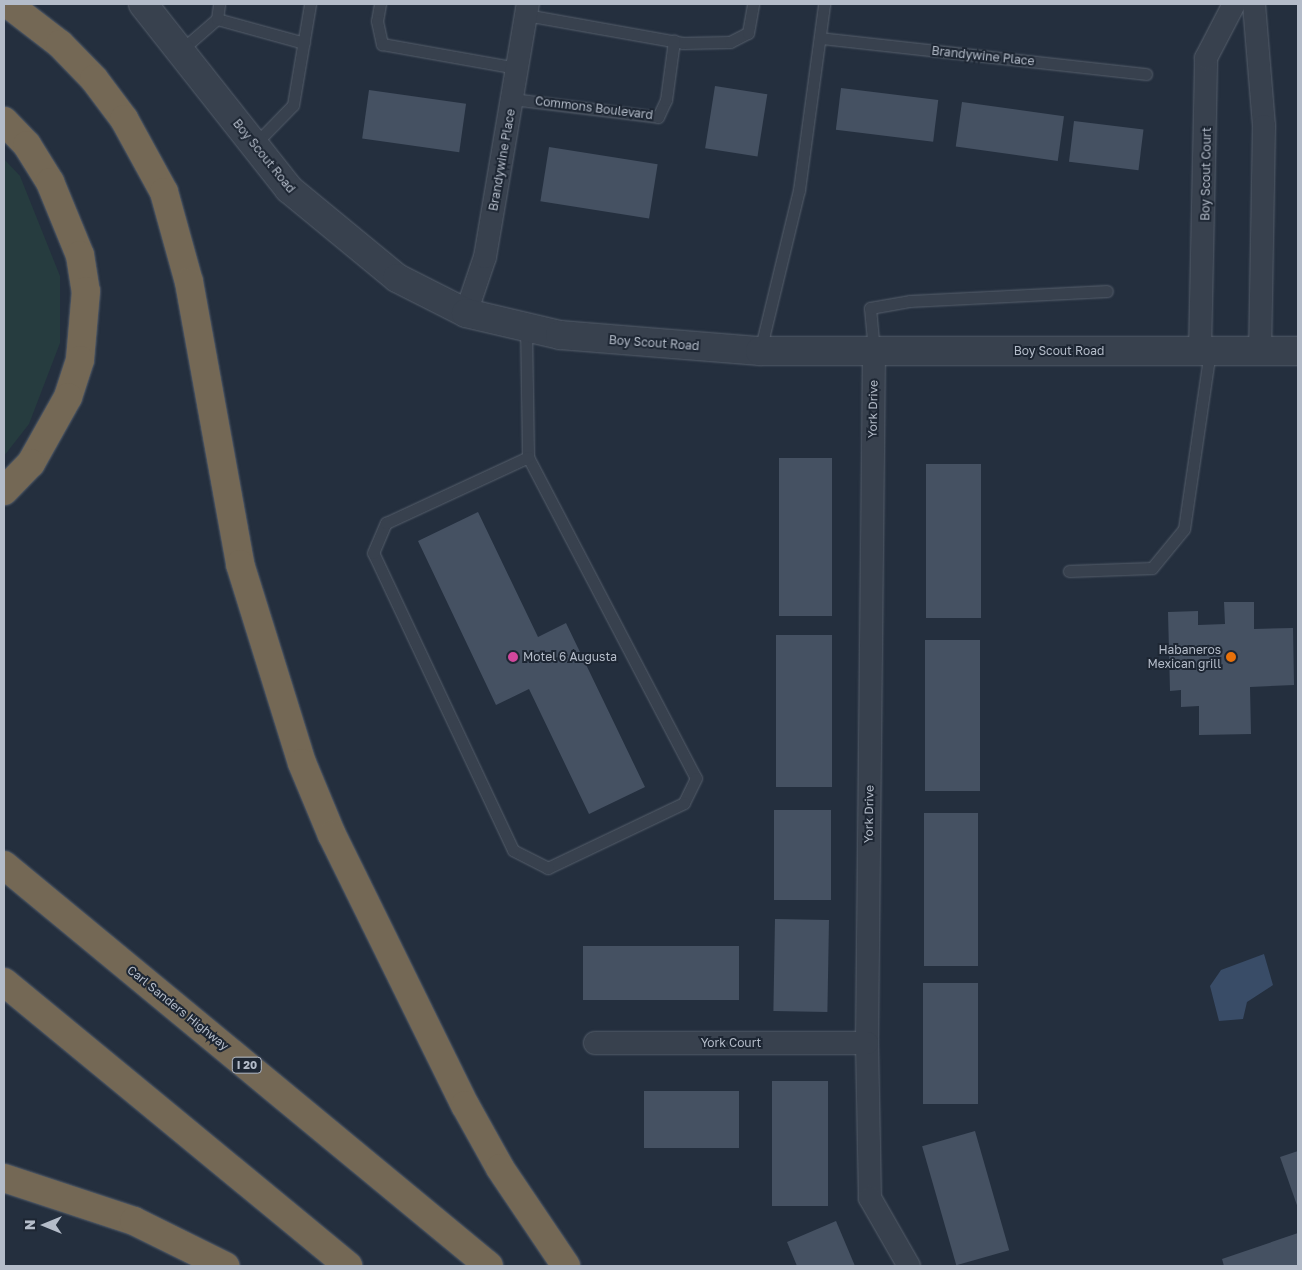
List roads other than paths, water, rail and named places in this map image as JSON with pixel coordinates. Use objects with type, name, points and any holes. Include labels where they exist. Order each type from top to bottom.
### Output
[{"type":"highway","points":[[8,4],[60,44],[94,79],[124,118],[164,192],[189,282],[240,564],[302,762],[332,834],[465,1105],[500,1168],[566,1266]]},
{"type":"highway","points":[[4,121],[27,145],[50,182],[80,255],[86,291],[80,360],[68,397],[31,463],[4,491]]},
{"type":"highway","name":"Carl Sanders Highway","points":[[4,865],[489,1266]]},
{"type":"highway","points":[[4,982],[348,1266]]},
{"type":"highway","points":[[4,1178],[134,1221],[225,1266]]},
{"type":"street","name":"Boy Scout Road","points":[[143,4],[178,52],[255,144],[289,189],[320,218],[397,278],[466,313],[560,335],[760,351],[1298,351]]},
{"type":"street","name":"Boy Scout Court","points":[[1205,351],[1206,58],[1234,4]]},
{"type":"street","points":[[1254,4],[1264,126],[1260,351]]},
{"type":"street","name":"Brandywine Place","points":[[466,313],[485,257],[527,9]]},
{"type":"street","name":"York Drive","points":[[874,351],[867,1043],[870,1198],[909,1266]]},
{"type":"street","name":"York Court","points":[[594,1043],[867,1043]]},
{"type":"lane","points":[[178,52],[217,19],[220,4]]},
{"type":"lane","points":[[255,144],[293,105],[310,4]]},
{"type":"lane","points":[[380,4],[377,21],[382,44],[517,68]]},
{"type":"lane","points":[[527,9],[674,41],[730,42],[748,33],[753,4]]},
{"type":"lane","points":[[760,351],[799,190],[824,4]]},
{"type":"lane","points":[[217,19],[304,42]]},
{"type":"lane","name":"Brandywine Place","points":[[820,38],[1146,74]]},
{"type":"lane","name":"Commons Boulevard","points":[[512,99],[658,117],[666,100],[674,41]]},
{"type":"lane","points":[[874,351],[870,308],[910,301],[1107,291]]},
{"type":"lane","points":[[526,327],[528,457],[696,778],[684,804],[548,868],[513,850],[373,553],[386,523],[528,457]]},
{"type":"lane","points":[[1069,571],[1152,568],[1184,529],[1205,351]]},
{"type":"water","points":[[1264,954],[1273,985],[1247,1002],[1243,1019],[1219,1021],[1210,986],[1221,970]]},
{"type":"place","name":"Motel 6 Augusta","points":[[513,657]]},
{"type":"place","name":"Habaneros Mexican grill","points":[[1231,657]]}]
